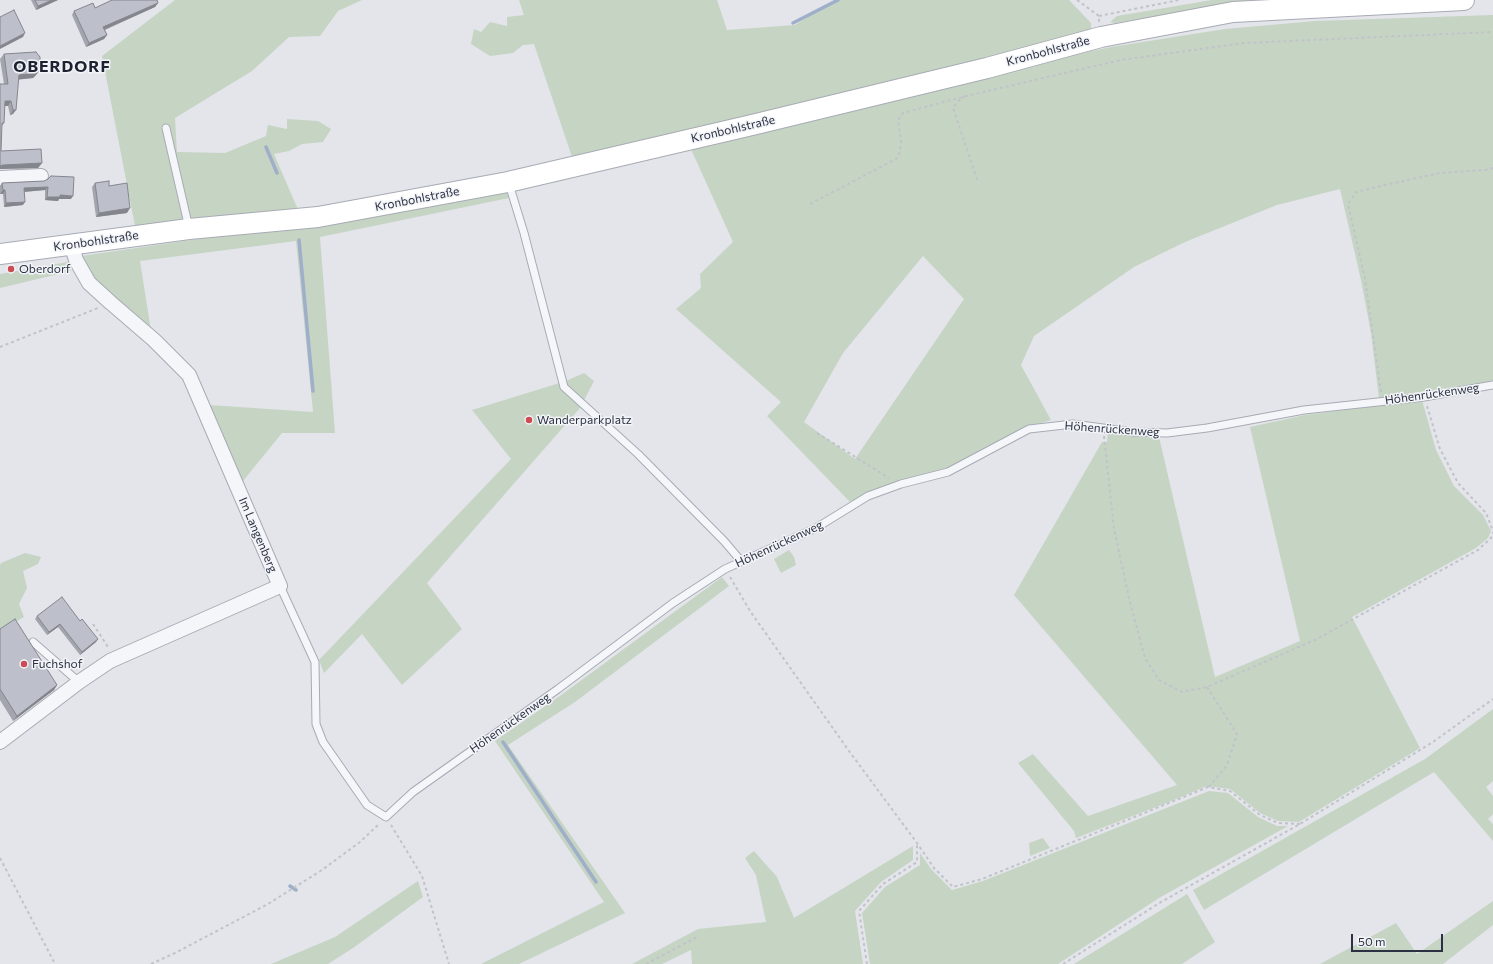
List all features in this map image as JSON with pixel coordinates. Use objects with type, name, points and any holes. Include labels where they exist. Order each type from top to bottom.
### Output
[{"type":"main road","name":"Kronbohlstraße","points":[[0,254],[189,229],[318,217],[508,182],[987,68],[1109,36],[1233,12],[1464,0]]},
{"type":"street","points":[[0,178],[40,176]]},
{"type":"street","name":"Im Langenberg","points":[[0,742],[79,682],[115,658],[280,586],[189,375],[154,340],[89,283],[76,260],[71,244]]},
{"type":"lane","points":[[166,128],[189,229]]},
{"type":"lane","points":[[508,182],[524,233],[564,387],[638,454],[702,518],[741,561]]},
{"type":"lane","name":"Höhenrückenweg","points":[[386,818],[413,792],[558,689],[673,603],[726,569],[816,528],[868,496],[900,484],[948,472],[1029,429],[1073,424],[1133,432],[1167,433],[1207,428],[1304,410],[1424,397],[1493,385]]},
{"type":"lane","points":[[280,586],[314,662],[316,724],[323,742],[367,805],[386,818]]},
{"type":"lane","points":[[33,642],[79,682]]},
{"type":"path","points":[[1077,0],[1099,16],[1179,0]]},
{"type":"path","points":[[810,204],[896,159],[900,152],[901,141],[898,120],[903,113],[966,96],[1121,60],[1244,43],[1493,32]]},
{"type":"path","points":[[966,96],[957,102],[953,108],[978,182]]},
{"type":"path","points":[[1382,401],[1365,279],[1348,204],[1356,192],[1440,173],[1485,170],[1493,168]]},
{"type":"path","points":[[0,347],[111,303]]},
{"type":"path","points":[[1103,427],[1114,529],[1129,598],[1145,658],[1159,680],[1182,692],[1207,687],[1317,639],[1478,550],[1492,538],[1493,531],[1486,513],[1458,483],[1440,449],[1424,397]]},
{"type":"path","points":[[817,433],[900,484]]},
{"type":"path","points":[[726,569],[750,611],[934,868],[953,887],[982,879],[1208,787],[1227,765],[1237,734],[1207,687]]},
{"type":"path","points":[[92,624],[115,658]]},
{"type":"path","points":[[1063,964],[1161,902],[1300,824],[1433,742],[1493,699]]},
{"type":"path","points":[[1208,787],[1230,791],[1260,815],[1278,823],[1300,824]]},
{"type":"path","points":[[150,964],[175,953],[275,900],[322,870],[360,842],[386,818],[422,876],[449,964]]},
{"type":"path","points":[[867,964],[859,911],[883,884],[917,862],[917,843]]},
{"type":"path","points":[[0,858],[55,964]]},
{"type":"path","points":[[646,964],[699,936]]},
{"type":"green space","points":[[175,0],[362,0],[338,11],[320,36],[289,37],[252,71],[175,118],[177,152],[225,153],[266,136],[268,125],[287,129],[287,119],[318,121],[331,129],[323,142],[302,144],[289,151],[274,154],[299,212],[137,236],[102,56]]},
{"type":"green space","points":[[519,0],[717,0],[727,30],[795,25],[835,0],[1069,0],[1091,23],[1091,29],[1087,36],[573,160],[534,44],[523,45],[513,53],[490,56],[471,44],[474,29],[481,32],[490,22],[507,26],[507,17],[524,15]]},
{"type":"green space","points":[[1212,0],[1319,0],[1209,7],[1115,23],[1110,22],[1117,16]]},
{"type":"green space","points":[[1493,15],[1493,381],[1379,398],[1371,333],[1361,280],[1340,189],[1277,205],[1185,242],[1134,267],[1034,336],[1021,365],[1051,420],[1028,427],[947,470],[866,494],[850,502],[767,416],[781,402],[676,309],[701,288],[700,274],[733,242],[690,147],[918,88],[1111,47],[1225,29],[1315,21]],"holes":[[[923,256],[964,299],[855,459],[804,422],[843,353]]]},
{"type":"green space","points":[[505,188],[509,198],[320,237],[335,433],[282,433],[243,481],[209,405],[313,412],[296,241],[140,261],[151,331],[92,279],[81,256],[294,225]]},
{"type":"green space","points":[[68,262],[71,271],[0,288],[0,274]]},
{"type":"green space","points":[[584,373],[594,381],[580,408],[427,583],[462,629],[402,685],[362,634],[324,673],[319,660],[511,459],[472,410],[566,381]]},
{"type":"green space","points":[[1422,400],[1436,450],[1454,486],[1483,515],[1491,531],[1488,538],[1476,548],[1352,617],[1420,748],[1299,822],[1278,821],[1260,813],[1230,789],[1207,786],[1076,838],[1074,831],[1018,763],[1033,754],[1088,816],[1177,785],[1014,595],[1102,442],[1107,442],[1108,432],[1159,437],[1215,677],[1300,641],[1250,427],[1305,415]]},
{"type":"green space","points":[[789,550],[794,557],[796,565],[781,573],[774,559]]},
{"type":"green space","points":[[25,553],[41,557],[38,564],[23,571],[27,588],[19,604],[24,617],[0,631],[0,565],[1,563]]},
{"type":"green space","points":[[722,577],[729,586],[575,702],[508,745],[625,913],[519,964],[481,964],[604,902],[495,741],[564,693]]},
{"type":"green space","points":[[1493,709],[1493,781],[1486,787],[1493,796],[1493,814],[1488,819],[1493,824],[1493,841],[1434,772],[1204,910],[1193,890],[1425,759]]},
{"type":"green space","points":[[1209,791],[1228,793],[1258,817],[1277,826],[1288,826],[1159,898],[1058,964],[870,964],[862,913],[885,887],[920,865],[920,853],[931,869],[952,890],[983,881]]},
{"type":"green space","points":[[1043,838],[1050,848],[1030,856],[1029,843]]},
{"type":"green space","points":[[913,846],[913,860],[881,882],[855,911],[863,964],[692,964],[691,950],[662,964],[632,964],[698,929],[766,922],[756,875],[745,858],[754,851],[777,877],[794,918]]},
{"type":"green space","points":[[418,881],[423,897],[353,948],[328,964],[271,964],[335,937]]},
{"type":"green space","points":[[1187,894],[1215,942],[1182,964],[1074,964]]},
{"type":"green space","points":[[1493,901],[1493,925],[1443,964],[1320,964],[1396,923],[1417,954]]},
{"type":"building","points":[[35,0],[52,0],[38,6]]},
{"type":"building","points":[[112,0],[157,0],[158,3],[103,27],[107,35],[89,43],[74,11],[93,3],[95,8]]},
{"type":"building","points":[[14,10],[25,33],[0,46],[0,17]]},
{"type":"building","points":[[36,52],[40,57],[40,70],[37,73],[19,75],[16,110],[13,110],[11,101],[5,101],[4,123],[2,123],[1,151],[41,149],[42,163],[0,166],[0,84],[8,84],[4,54]]},
{"type":"building","points":[[51,176],[74,177],[73,196],[60,195],[60,197],[47,197],[48,187],[24,188],[25,202],[6,203],[5,190],[3,190],[2,183],[44,181]]},
{"type":"building","points":[[109,181],[109,186],[127,183],[130,208],[99,213],[95,183]]},
{"type":"building","points":[[62,597],[80,621],[82,619],[98,639],[82,652],[60,624],[49,632],[37,616]]},
{"type":"building","points":[[15,619],[57,685],[17,716],[0,689],[0,629]]},
{"type":"waterway","points":[[793,23],[838,0]]},
{"type":"waterway","points":[[266,147],[277,173]]},
{"type":"waterway","points":[[299,240],[313,391]]},
{"type":"waterway","points":[[503,742],[596,882]]},
{"type":"waterway","points":[[290,886],[296,890]]},
{"type":"place","name":"Oberdorf","points":[[11,269]]},
{"type":"place","name":"Wanderparkplatz","points":[[529,420]]},
{"type":"place","name":"Fuchshof","points":[[24,664]]},
{"type":"district","name":"OBERDORF","points":[[62,67]]}]
